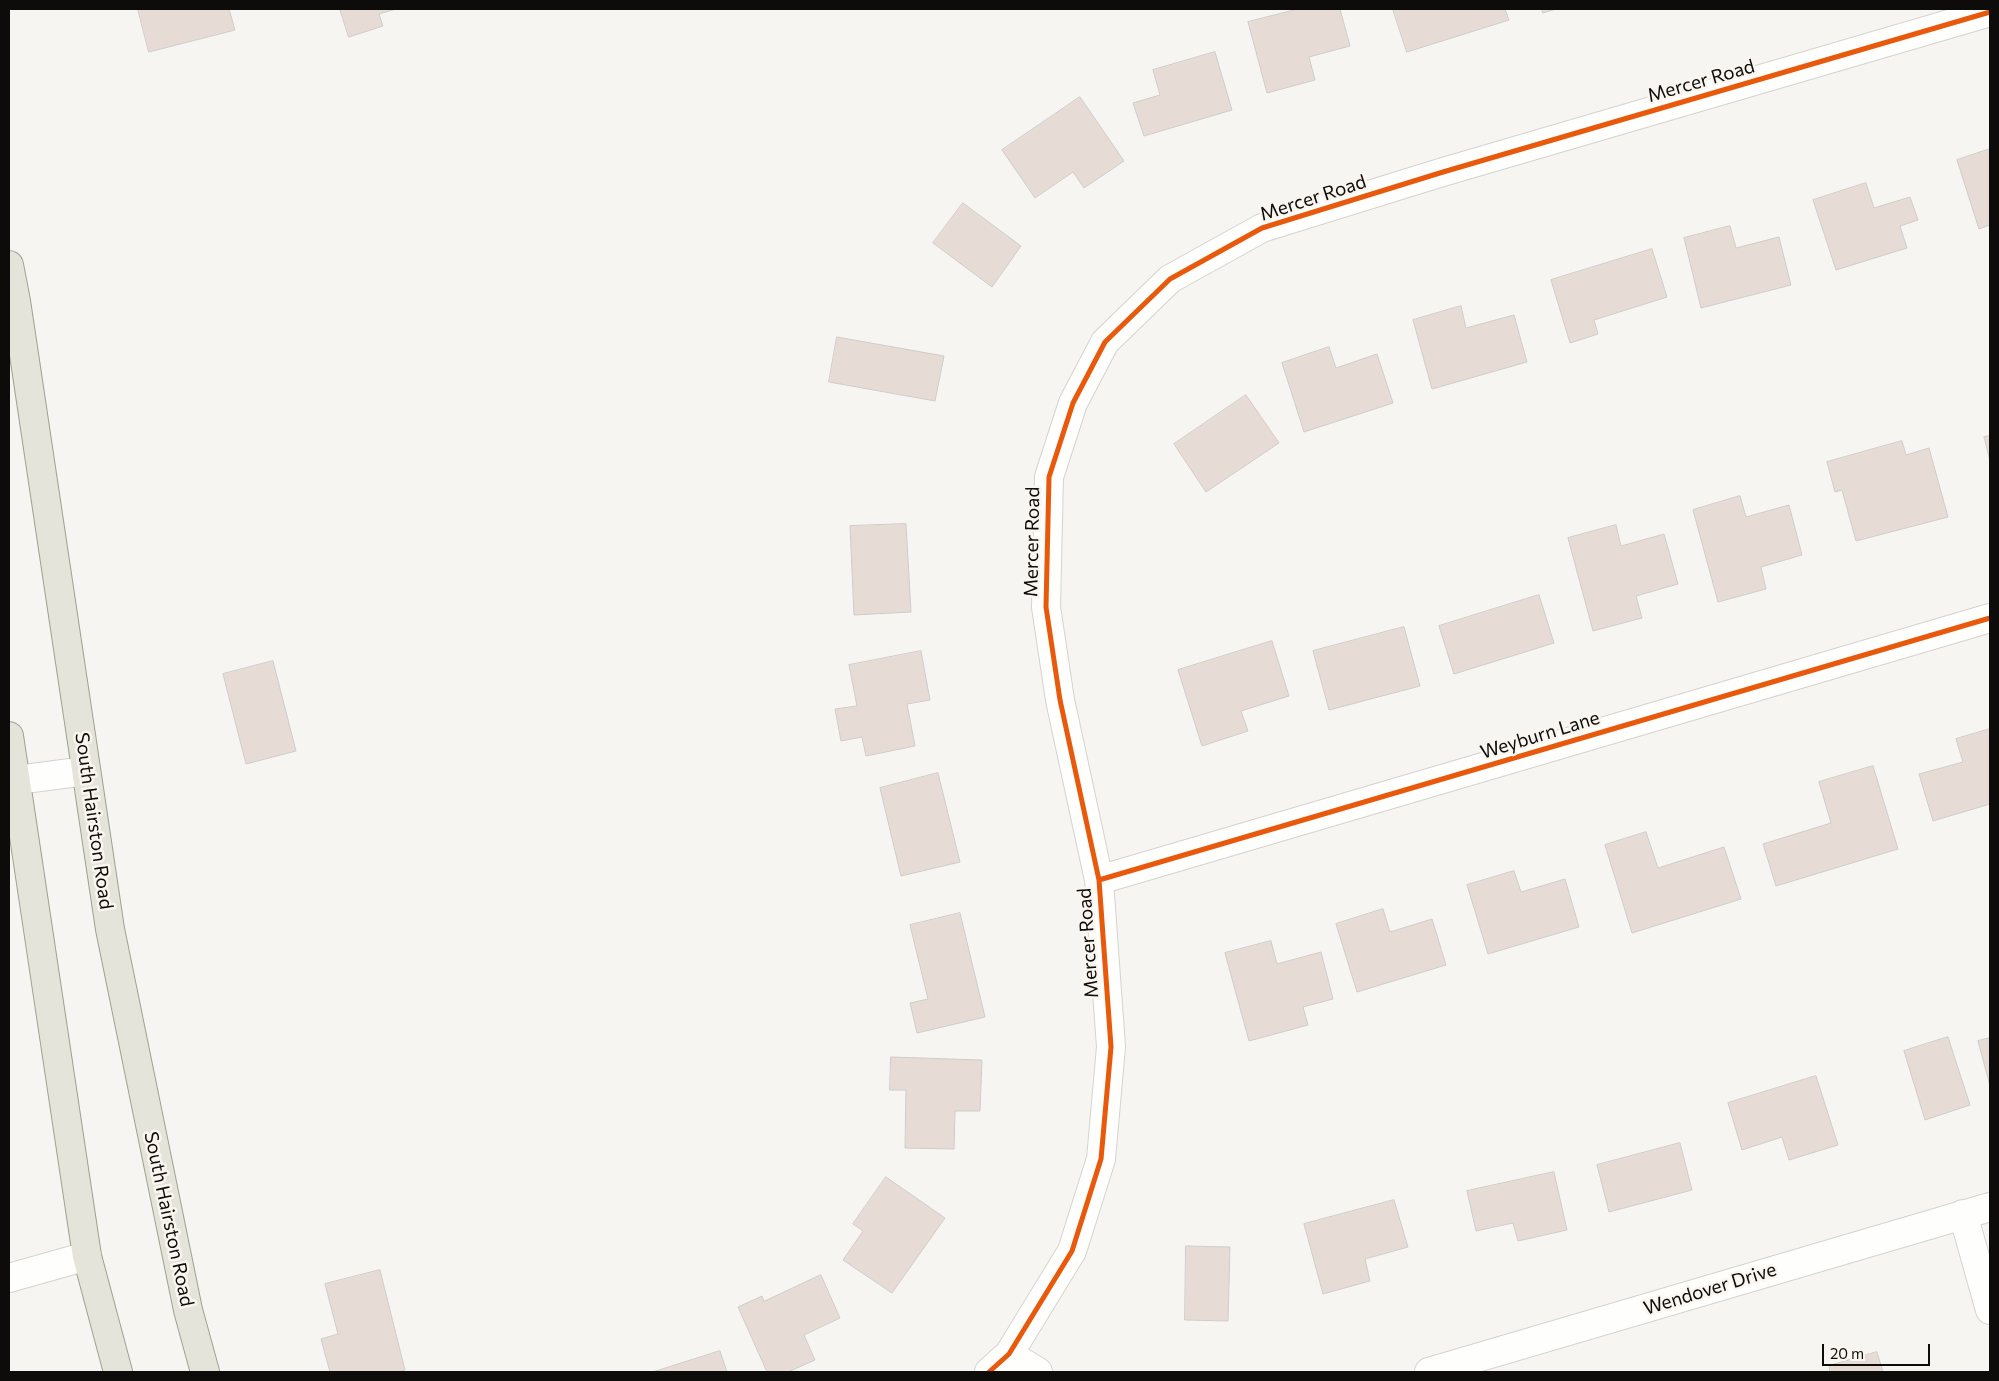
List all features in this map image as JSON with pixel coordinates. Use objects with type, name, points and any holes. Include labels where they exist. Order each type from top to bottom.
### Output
[{"type":"main road","name":"South Hairston Road","points":[[9,265],[16,301],[110,929],[188,1310],[205,1372]]},
{"type":"main road","points":[[9,736],[12,780],[87,1256],[118,1372]]},
{"type":"street","name":"Mercer Road","points":[[989,1372],[1009,1354],[1072,1252],[1101,1159],[1111,1047],[1099,880],[1060,700],[1046,607],[1049,477],[1073,403],[1105,342],[1170,279],[1262,228],[1452,169],[1990,12]]},
{"type":"street","name":"Weyburn Lane","points":[[1099,880],[1990,618]]},
{"type":"street","points":[[12,780],[86,772]]},
{"type":"street","name":"Wendover Drive","points":[[1429,1372],[1474,1366],[1990,1207]]},
{"type":"street","points":[[1963,1214],[1990,1310]]},
{"type":"street","points":[[9,1278],[87,1256]]},
{"type":"street","points":[[1009,1354],[1038,1372]]},
{"type":"building","points":[[138,9],[229,9],[235,30],[149,52]]},
{"type":"building","points":[[340,9],[396,9],[379,14],[383,26],[349,37]]},
{"type":"building","points":[[1298,9],[1340,9],[1350,46],[1309,57],[1315,80],[1267,93],[1248,22]]},
{"type":"building","points":[[1393,9],[1505,9],[1509,20],[1407,52]]},
{"type":"building","points":[[1542,9],[1556,9],[1543,13]]},
{"type":"building","points":[[1215,52],[1232,110],[1144,136],[1133,103],[1160,95],[1153,70]]},
{"type":"building","points":[[1080,97],[1124,161],[1084,188],[1073,172],[1035,198],[1002,150]]},
{"type":"building","points":[[1990,149],[1990,225],[1979,229],[1957,160]]},
{"type":"building","points":[[1866,183],[1874,208],[1910,197],[1918,220],[1900,226],[1907,248],[1836,270],[1813,200]]},
{"type":"building","points":[[963,203],[1021,246],[992,287],[933,243]]},
{"type":"building","points":[[1730,226],[1736,248],[1779,237],[1791,285],[1701,308],[1684,238]]},
{"type":"building","points":[[1652,249],[1667,297],[1594,320],[1598,334],[1570,343],[1551,280]]},
{"type":"building","points":[[1461,306],[1466,328],[1514,315],[1527,362],[1432,389],[1413,320]]},
{"type":"building","points":[[837,337],[944,356],[935,401],[829,382]]},
{"type":"building","points":[[1329,347],[1336,368],[1377,354],[1393,403],[1304,432],[1282,363]]},
{"type":"building","points":[[1246,395],[1279,443],[1206,492],[1174,444]]},
{"type":"building","points":[[1990,436],[1990,461],[1984,437]]},
{"type":"building","points":[[1902,441],[1906,455],[1929,448],[1948,517],[1856,541],[1842,490],[1835,492],[1827,462]]},
{"type":"building","points":[[1740,496],[1746,517],[1789,505],[1802,555],[1761,567],[1766,589],[1718,602],[1693,510]]},
{"type":"building","points":[[906,524],[911,612],[854,615],[850,526]]},
{"type":"building","points":[[1616,525],[1621,546],[1664,534],[1678,584],[1636,596],[1642,618],[1593,631],[1568,538]]},
{"type":"building","points":[[1539,595],[1554,643],[1454,674],[1439,626]]},
{"type":"building","points":[[1404,627],[1420,686],[1329,710],[1313,651]]},
{"type":"building","points":[[1272,641],[1289,696],[1241,711],[1248,731],[1202,746],[1178,670]]},
{"type":"building","points":[[921,651],[930,700],[907,704],[915,746],[866,756],[862,737],[841,741],[835,709],[857,706],[849,665]]},
{"type":"building","points":[[273,661],[296,751],[246,764],[223,674]]},
{"type":"building","points":[[1990,729],[1990,804],[1933,821],[1919,774],[1963,762],[1956,739]]},
{"type":"building","points":[[1873,766],[1898,849],[1776,886],[1763,844],[1831,823],[1819,782]]},
{"type":"building","points":[[938,773],[960,862],[901,876],[880,788]]},
{"type":"building","points":[[1646,832],[1658,868],[1724,847],[1741,899],[1632,933],[1605,845]]},
{"type":"building","points":[[1514,871],[1521,892],[1565,879],[1579,927],[1488,954],[1467,885]]},
{"type":"building","points":[[1383,909],[1390,932],[1432,919],[1446,965],[1357,992],[1336,924]]},
{"type":"building","points":[[960,913],[985,1017],[917,1033],[910,1003],[928,999],[910,925]]},
{"type":"building","points":[[1271,941],[1277,964],[1321,952],[1333,999],[1303,1007],[1308,1025],[1249,1041],[1225,953]]},
{"type":"building","points":[[1948,1037],[1970,1105],[1925,1120],[1904,1051]]},
{"type":"building","points":[[1990,1038],[1990,1086],[1978,1041]]},
{"type":"building","points":[[891,1057],[982,1060],[980,1111],[955,1111],[954,1149],[905,1148],[906,1090],[890,1090]]},
{"type":"building","points":[[1816,1076],[1838,1145],[1789,1160],[1782,1137],[1742,1150],[1728,1103]]},
{"type":"building","points":[[1680,1143],[1692,1190],[1609,1212],[1597,1165]]},
{"type":"building","points":[[1554,1172],[1567,1230],[1518,1241],[1513,1223],[1476,1231],[1467,1191]]},
{"type":"building","points":[[886,1177],[945,1218],[892,1293],[843,1260],[863,1231],[853,1224]]},
{"type":"building","points":[[1394,1200],[1408,1247],[1365,1259],[1370,1281],[1323,1294],[1304,1224]]},
{"type":"building","points":[[1186,1246],[1230,1247],[1228,1321],[1185,1320]]},
{"type":"building","points":[[380,1270],[405,1370],[396,1372],[330,1372],[321,1339],[338,1334],[325,1284]]},
{"type":"building","points":[[821,1275],[840,1318],[804,1335],[815,1360],[788,1372],[767,1372],[738,1307],[762,1296],[764,1301]]},
{"type":"building","points":[[720,1351],[727,1372],[653,1372]]},
{"type":"building","points":[[1877,1352],[1883,1372],[1830,1372],[1829,1366]]},
{"type":"cycle path","points":[[989,1372],[1009,1354],[1072,1251],[1101,1159],[1111,1047],[1099,880],[1060,700],[1046,607],[1049,477],[1073,403],[1105,342],[1170,279],[1262,228],[1443,172],[1990,12]]},
{"type":"cycle path","points":[[1099,880],[1990,618]]}]
